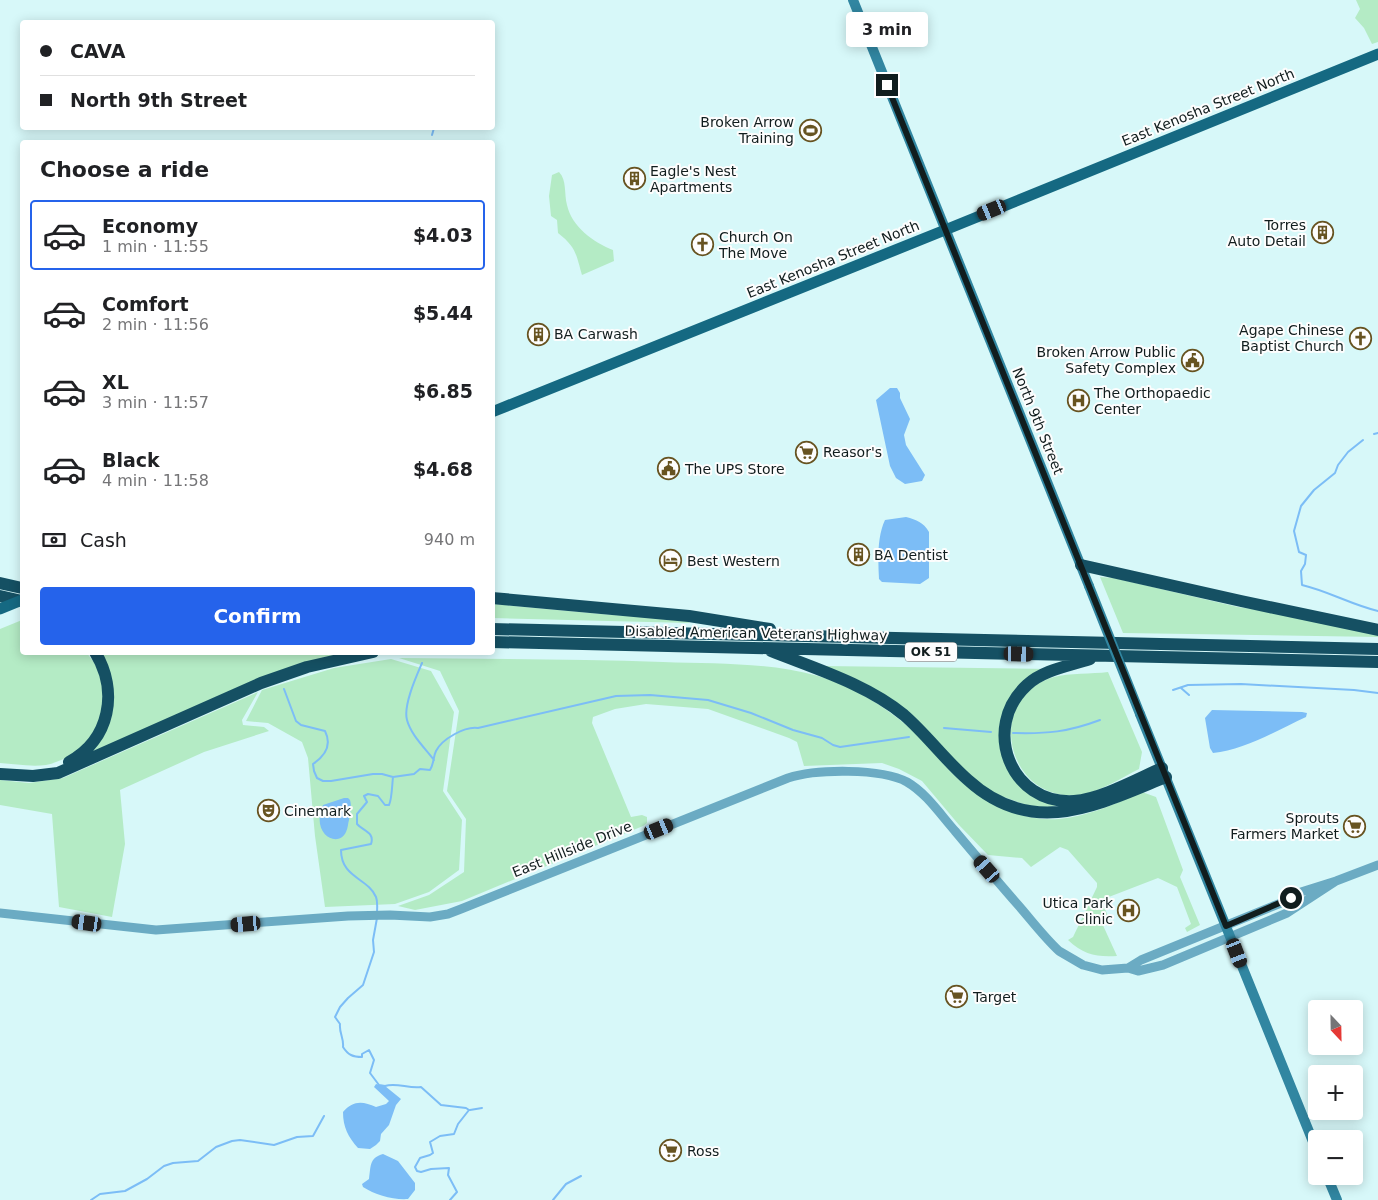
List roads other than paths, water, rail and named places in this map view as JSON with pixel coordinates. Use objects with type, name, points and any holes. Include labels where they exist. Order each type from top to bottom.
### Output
[{"type":"highway","points":[[1080,565],[1378,630]]},
{"type":"highway","points":[[0,583],[20,588]]},
{"type":"highway","points":[[0,596],[20,601]]},
{"type":"highway","points":[[495,598],[689,616],[815,637]]},
{"type":"highway","name":"Disabled American Veterans Highway","points":[[495,629],[1378,649]]},
{"type":"highway","name":"Disabled American Veterans Highway","points":[[495,642],[1378,662]]},
{"type":"highway","points":[[763,648],[836,676],[864,689],[893,707],[928,737],[956,769],[976,787],[993,799],[1016,808],[1049,813],[1075,811],[1099,804],[1164,772]]},
{"type":"highway","points":[[0,768],[35,771],[56,768],[72,760],[92,743],[104,721],[109,694],[106,677],[96,655]]},
{"type":"highway","points":[[0,774],[33,776],[58,773],[261,683],[308,667],[360,655]]},
{"type":"highway","points":[[1098,656],[1042,675],[1026,685],[1008,711],[1004,727],[1005,746],[1011,765],[1022,780],[1036,792],[1050,798],[1074,801],[1099,795],[1164,772]]},
{"type":"main road","name":"North 9th Street","points":[[853,0],[1164,772]]},
{"type":"main road","name":"East Kenosha Street North","points":[[495,411],[1378,54]]},
{"type":"main road","points":[[0,609],[20,602]]},
{"type":"main road","points":[[1164,772],[1308,1130]]},
{"type":"main road","points":[[1331,1185],[1337,1200]]},
{"type":"street","name":"East Hillside Drive","points":[[0,913],[156,930],[365,915],[430,917],[448,914],[788,778],[811,774],[871,772],[895,777],[918,791],[1059,952],[1083,965],[1102,970],[1128,968],[1138,971],[1163,965],[1287,913],[1336,881]]},
{"type":"street","name":"East Hillside Drive","points":[[1128,968],[1140,960],[1281,903],[1301,892],[1378,865]]},
{"type":"water","points":[[890,388],[897,388],[910,419],[904,435],[906,445],[925,475],[922,481],[905,484],[896,478],[890,466],[876,400]]},
{"type":"water","points":[[906,517],[919,522],[929,532],[929,578],[920,584],[882,582],[879,579],[878,556],[882,527],[885,520]]},
{"type":"water","points":[[1212,710],[1307,713],[1306,717],[1261,739],[1237,748],[1213,753],[1210,748],[1205,718]]},
{"type":"water","points":[[344,798],[350,800],[351,805],[347,829],[342,837],[332,839],[322,831],[320,815],[323,805]]},
{"type":"water","points":[[376,1084],[385,1086],[401,1099],[396,1105],[389,1125],[381,1134],[380,1141],[370,1149],[358,1148],[347,1132],[343,1112],[351,1105],[358,1103],[376,1107],[386,1104],[389,1101],[374,1087]]},
{"type":"water","points":[[383,1154],[398,1161],[415,1183],[415,1190],[408,1199],[384,1196],[363,1187],[362,1184],[369,1179],[373,1160]]},
{"type":"waterway","points":[[432,135],[433,130]]},
{"type":"waterway","points":[[1374,434],[1378,433]]},
{"type":"waterway","points":[[1363,440],[1348,452],[1338,465],[1335,473],[1314,490],[1301,506],[1294,531],[1299,552],[1306,555],[1305,564],[1301,571],[1302,585],[1378,611]]},
{"type":"waterway","points":[[422,663],[411,692],[406,714],[412,731],[434,760]]},
{"type":"waterway","points":[[1173,690],[1188,685],[1241,684],[1378,693]]},
{"type":"waterway","points":[[1181,688],[1189,695]]},
{"type":"waterway","points":[[284,689],[296,721],[301,725],[325,731],[327,736],[326,750],[313,764],[317,778],[323,781],[331,781],[373,774],[393,777],[389,805],[385,805],[378,796],[368,794],[364,796],[367,802],[357,814],[357,824],[370,834],[371,844],[341,850],[345,866],[376,897],[377,913]]},
{"type":"waterway","points":[[393,777],[414,774],[420,769],[430,770],[439,746],[448,738],[461,731],[616,696],[650,695],[708,700],[751,713],[793,730],[822,738],[840,747],[909,737]]},
{"type":"waterway","points":[[1013,733],[1057,731],[1100,720]]},
{"type":"waterway","points":[[944,728],[991,732]]},
{"type":"waterway","points":[[377,918],[373,940],[374,952],[363,985],[340,1007],[335,1017],[340,1024],[343,1047],[349,1054],[362,1057],[362,1054],[369,1050],[374,1060],[370,1073],[379,1085],[421,1087],[441,1105],[469,1110],[458,1124],[454,1134],[440,1136],[430,1142],[433,1153],[420,1158],[415,1167],[417,1171],[421,1172],[431,1169],[449,1168],[448,1175],[457,1192],[450,1200]]},
{"type":"waterway","points":[[470,1110],[482,1108]]},
{"type":"waterway","points":[[91,1200],[100,1194],[125,1191],[147,1179],[164,1166],[173,1163],[198,1161],[216,1147],[232,1141],[240,1140],[274,1145],[297,1137],[313,1136],[324,1116]]},
{"type":"waterway","points":[[553,1200],[566,1184],[581,1176]]},
{"type":"place","name":"Broken Arrow Training","points":[[810,130]]},
{"type":"place","name":"Eagle's Nest Apartments","points":[[634,179]]},
{"type":"place","name":"Torres Auto Detail","points":[[1322,233]]},
{"type":"place","name":"Church On The Move","points":[[703,245]]},
{"type":"place","name":"BA Carwash","points":[[538,334]]},
{"type":"place","name":"Agape Chinese Baptist Church","points":[[1360,338]]},
{"type":"place","name":"Broken Arrow Public Safety Complex","points":[[1192,360]]},
{"type":"place","name":"The Orthopaedic Center","points":[[1078,401]]},
{"type":"place","name":"Reasor's","points":[[807,452]]},
{"type":"place","name":"The UPS Store","points":[[669,469]]},
{"type":"place","name":"BA Dentist","points":[[858,555]]},
{"type":"place","name":"Best Western","points":[[671,561]]},
{"type":"place","name":"Cinemark","points":[[268,811]]},
{"type":"place","name":"Sprouts Farmers Market","points":[[1355,826]]},
{"type":"place","name":"Utica Park Clinic","points":[[1129,911]]},
{"type":"place","name":"Target","points":[[957,997]]},
{"type":"place","name":"Ross","points":[[671,1151]]}]
